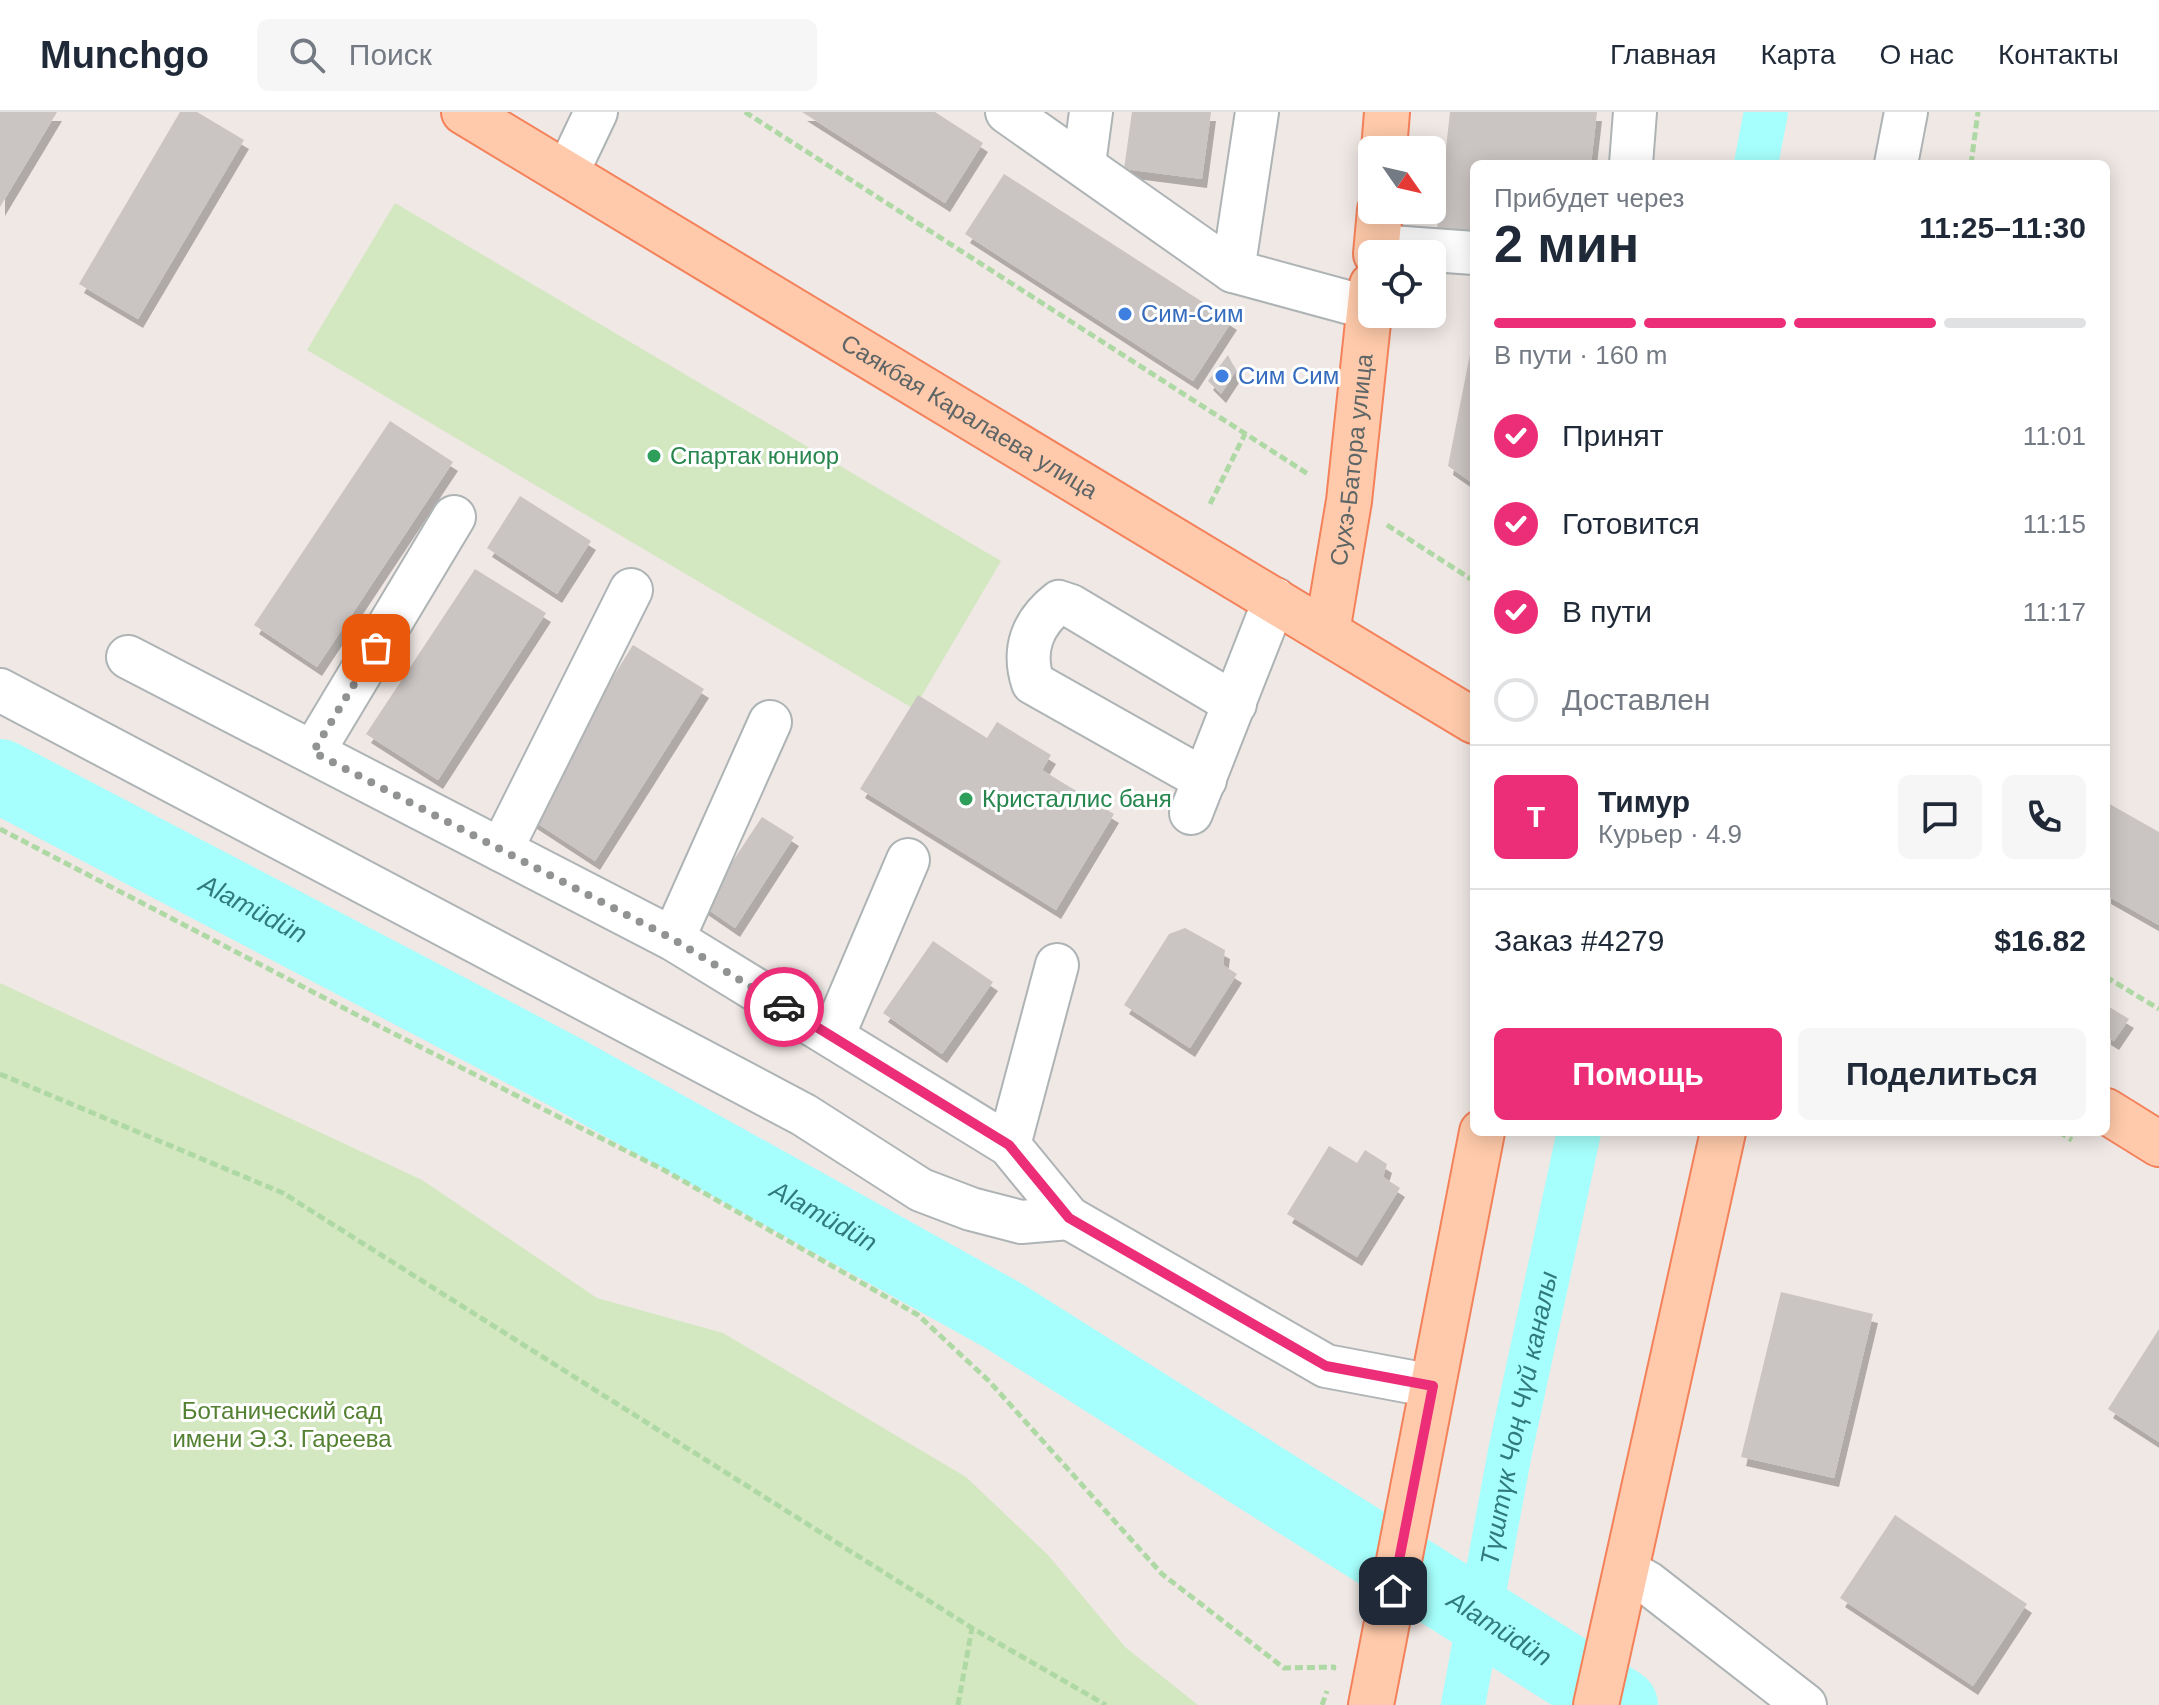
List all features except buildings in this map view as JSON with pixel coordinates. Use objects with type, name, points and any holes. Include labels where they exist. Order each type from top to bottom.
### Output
[{"type":"main road","name":"Саякбая Каралаева улица","points":[[464,112],[1470,719]]},
{"type":"main road","points":[[1385,136],[1387,112]]},
{"type":"main road","name":"Сухэ-Батора улица","points":[[1327,632],[1349,501],[1368,328]]},
{"type":"main road","points":[[2110,1113],[2159,1144]]},
{"type":"main road","points":[[1371,1705],[1481,1136]]},
{"type":"main road","points":[[1596,1705],[1722,1136]]},
{"type":"street","points":[[567,173],[596,112]]},
{"type":"street","points":[[1007,112],[1233,271],[1358,262]]},
{"type":"street","points":[[1084,164],[1091,112]]},
{"type":"street","points":[[1233,271],[1257,112]]},
{"type":"street","points":[[1631,160],[1635,112]]},
{"type":"street","points":[[1897,160],[1906,112]]},
{"type":"street","points":[[1446,255],[1470,253]]},
{"type":"street","points":[[313,752],[454,517]]},
{"type":"street","points":[[501,850],[631,590]]},
{"type":"street","points":[[1235,704],[1071,606],[1059,602],[1045,613],[1027,648],[1033,683],[1198,797],[1235,704],[1275,599]]},
{"type":"street","points":[[128,657],[673,939],[1009,1145],[1069,1218],[1326,1366],[1433,1386]]},
{"type":"street","points":[[0,690],[790,1108],[921,1190],[971,1209],[1021,1222],[1069,1218]]},
{"type":"street","points":[[673,939],[770,722]]},
{"type":"street","points":[[833,1036],[908,860]]},
{"type":"street","points":[[1009,1145],[1057,965]]},
{"type":"street","points":[[1627,1571],[1648,1583],[1805,1705]]},
{"type":"path","points":[[745,112],[1470,578]]},
{"type":"path","points":[[1972,160],[1978,112]]},
{"type":"path","points":[[1210,504],[1245,434]]},
{"type":"path","points":[[0,829],[664,1170],[918,1315],[989,1381],[1162,1574],[1284,1668],[1334,1667],[1322,1705]]},
{"type":"path","points":[[2110,979],[2159,1009]]},
{"type":"path","points":[[0,1074],[283,1193],[972,1628],[1106,1705]]},
{"type":"path","points":[[958,1705],[972,1628]]},
{"type":"green space","name":"Спартак юниор","points":[[395,203],[1001,561],[914,709],[307,350]]},
{"type":"green space","name":"Ботанический сад имени Э.З. Гареева","points":[[0,983],[422,1180],[597,1298],[723,1333],[966,1477],[1048,1555],[1125,1647],[1198,1705],[0,1705]]},
{"type":"waterway","name":"Түштүк Чоң Чүй каналы","points":[[1757,160],[1766,112]]},
{"type":"waterway","name":"Alamüdün","points":[[0,776],[567,1073],[1004,1316],[1621,1705]]},
{"type":"waterway","name":"Түштүк Чоң Чүй каналы","points":[[1463,1705],[1510,1452],[1578,1136]]},
{"type":"way so far","points":[[376,648],[313,752],[673,939],[784,1007]]},
{"type":"place","name":"Сим-Сим","points":[[1125,314]]},
{"type":"place","name":"Сим Сим","points":[[1222,376]]},
{"type":"place","name":"Спартак юниор","points":[[654,456]]},
{"type":"place","name":"Кристаллис баня","points":[[966,799]]},
{"type":"route","points":[[784,1007],[1009,1145],[1069,1218],[1326,1366],[1433,1386],[1393,1591]]}]
